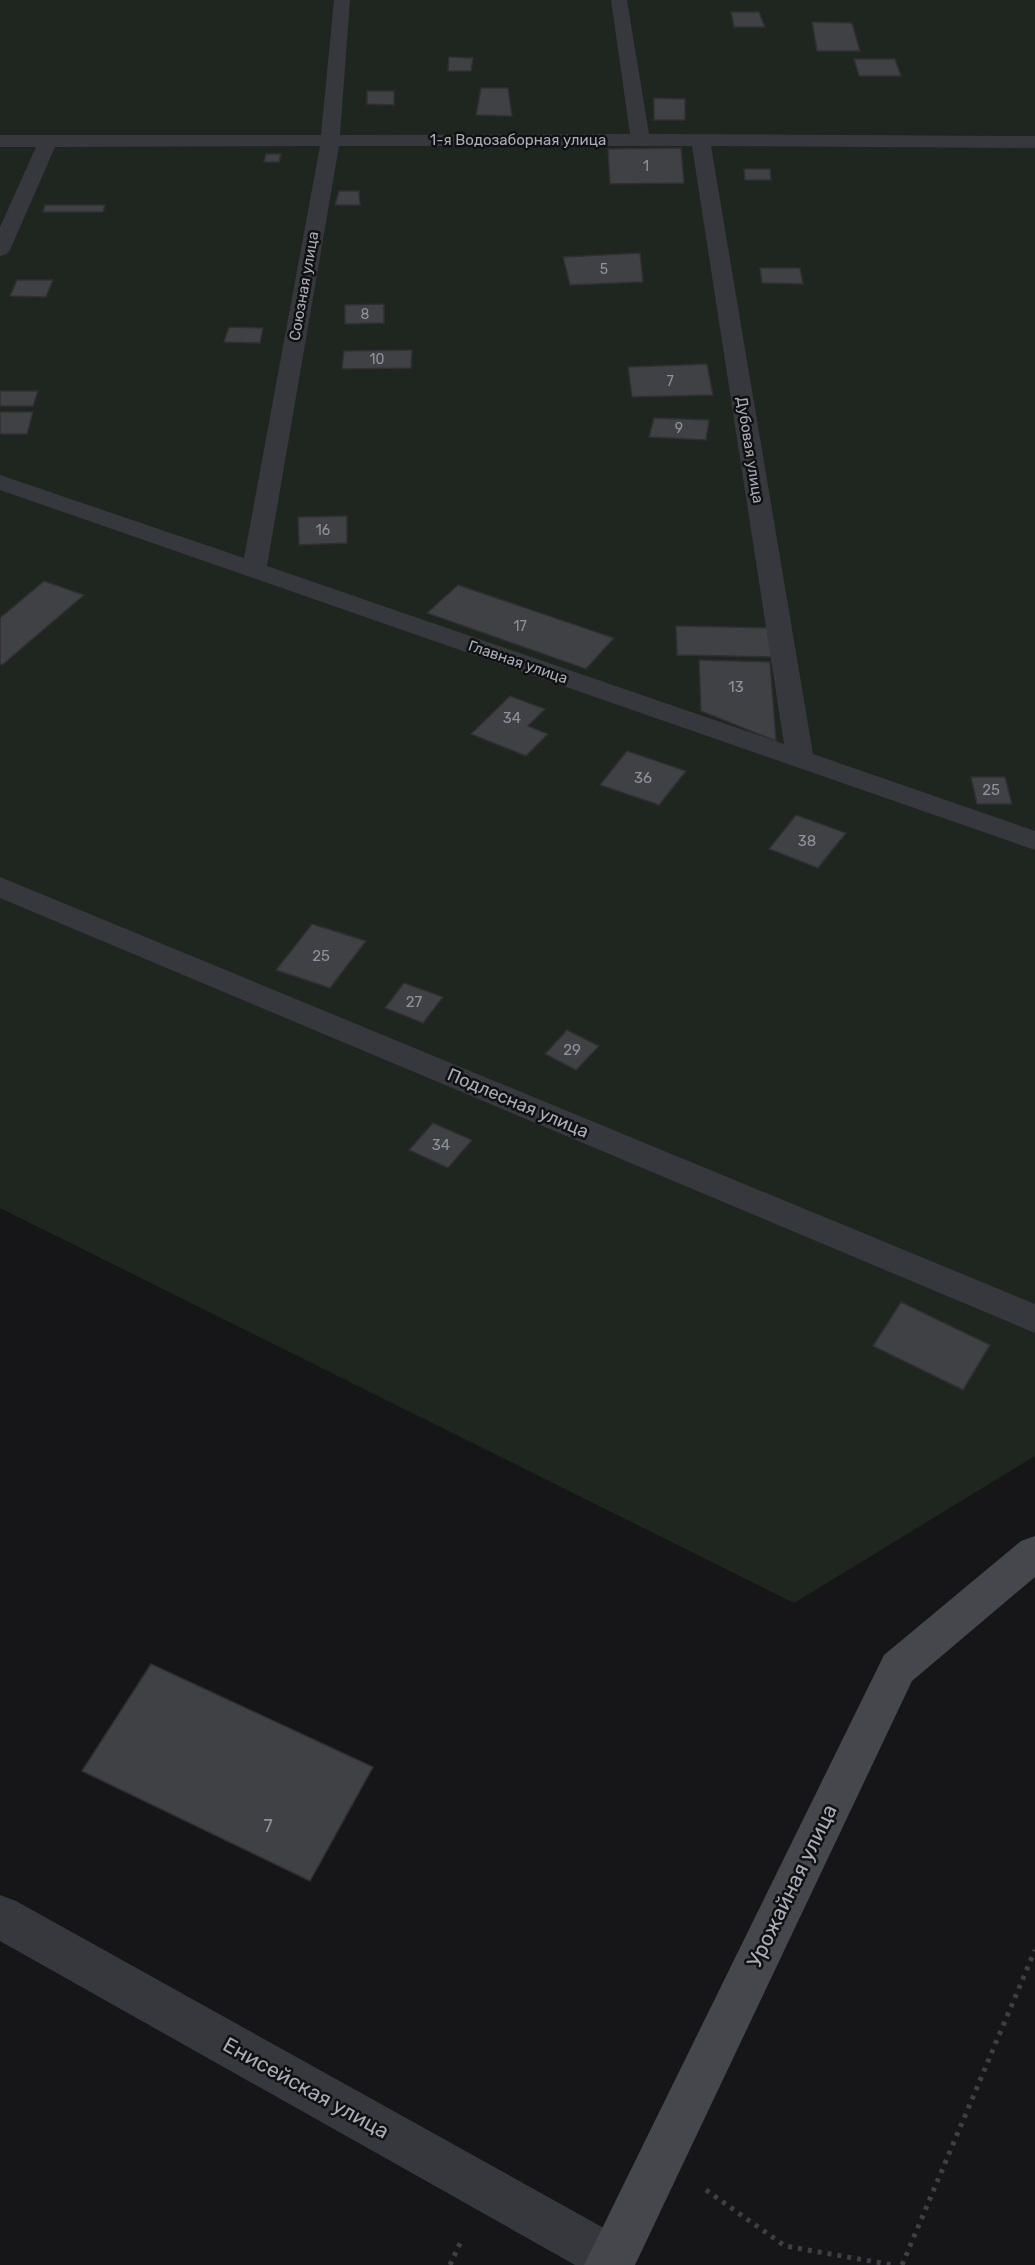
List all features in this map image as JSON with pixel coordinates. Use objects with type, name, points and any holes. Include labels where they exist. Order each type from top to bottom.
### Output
[{"type":"main road","name":"Урожайная улица","points":[[611,2262],[898,1668],[1035,1553]]},
{"type":"street","name":"Союзная улица","points":[[254,570],[330,142],[342,0]]},
{"type":"street","points":[[619,0],[640,140]]},
{"type":"street","points":[[0,250],[48,140]]},
{"type":"street","name":"Дубовая улица","points":[[701,140],[800,760]]},
{"type":"street","name":"1-я Водозаборная улица","points":[[0,141],[1035,142]]},
{"type":"street","name":"Главная улица","points":[[0,482],[1035,841]]},
{"type":"street","name":"Подлесная улица","points":[[0,887],[1035,1319]]},
{"type":"street","name":"Енисейская улица","points":[[0,1917],[611,2262]]},
{"type":"path","points":[[902,2265],[1035,1950]]},
{"type":"shaded area","points":[[0,0],[1035,0],[1035,1456],[794,1603],[0,1208]]},
{"type":"building","points":[[731,12],[759,12],[765,27],[734,27]]},
{"type":"building","points":[[812,22],[852,23],[860,51],[817,51]]},
{"type":"building","points":[[449,57],[473,58],[471,71],[448,71]]},
{"type":"building","points":[[854,59],[895,59],[901,76],[859,76]]},
{"type":"building","points":[[481,88],[508,88],[512,116],[476,115]]},
{"type":"building","points":[[367,91],[394,91],[394,105],[367,104]]},
{"type":"building","points":[[654,98],[685,99],[685,120],[654,120]]},
{"type":"building","points":[[681,148],[684,183],[610,184],[608,149]]},
{"type":"building","points":[[266,154],[281,154],[279,162],[264,162]]},
{"type":"building","points":[[744,169],[770,169],[771,180],[745,180]]},
{"type":"building","points":[[339,191],[359,191],[360,205],[335,205]]},
{"type":"building","points":[[45,205],[105,205],[103,212],[43,212]]},
{"type":"building","points":[[640,253],[643,282],[570,285],[563,257]]},
{"type":"building","points":[[760,268],[800,268],[803,284],[762,283]]},
{"type":"building","points":[[17,280],[53,280],[46,297],[10,296]]},
{"type":"building","points":[[384,304],[384,323],[345,324],[345,305]]},
{"type":"building","points":[[229,327],[263,328],[260,343],[224,342]]},
{"type":"building","points":[[412,350],[411,368],[342,369],[344,351]]},
{"type":"building","points":[[707,364],[713,395],[632,397],[628,367]]},
{"type":"building","points":[[0,391],[38,391],[33,406],[0,406]]},
{"type":"building","points":[[0,412],[33,412],[27,434],[0,434]]},
{"type":"building","points":[[654,418],[709,420],[706,440],[649,437]]},
{"type":"building","points":[[347,516],[347,543],[299,545],[298,517]]},
{"type":"building","points":[[44,581],[84,595],[2,665],[0,664],[0,618]]},
{"type":"building","points":[[458,585],[614,638],[586,669],[427,613]]},
{"type":"building","points":[[676,626],[770,628],[772,657],[677,655]]},
{"type":"building","points":[[699,660],[770,662],[776,741],[701,711]]},
{"type":"building","points":[[510,696],[545,709],[528,726],[548,734],[526,756],[471,734]]},
{"type":"building","points":[[627,751],[686,771],[659,805],[600,785]]},
{"type":"building","points":[[971,777],[1005,777],[1012,804],[977,804]]},
{"type":"building","points":[[796,815],[846,833],[818,868],[769,849]]},
{"type":"building","points":[[312,924],[366,941],[330,988],[276,970]]},
{"type":"building","points":[[404,983],[443,997],[423,1023],[385,1008]]},
{"type":"building","points":[[567,1030],[599,1046],[576,1070],[545,1054]]},
{"type":"building","points":[[433,1123],[472,1140],[448,1168],[409,1150]]},
{"type":"building","points":[[901,1302],[990,1345],[963,1390],[873,1346]]},
{"type":"building","points":[[151,1664],[373,1767],[310,1881],[82,1771]]}]
